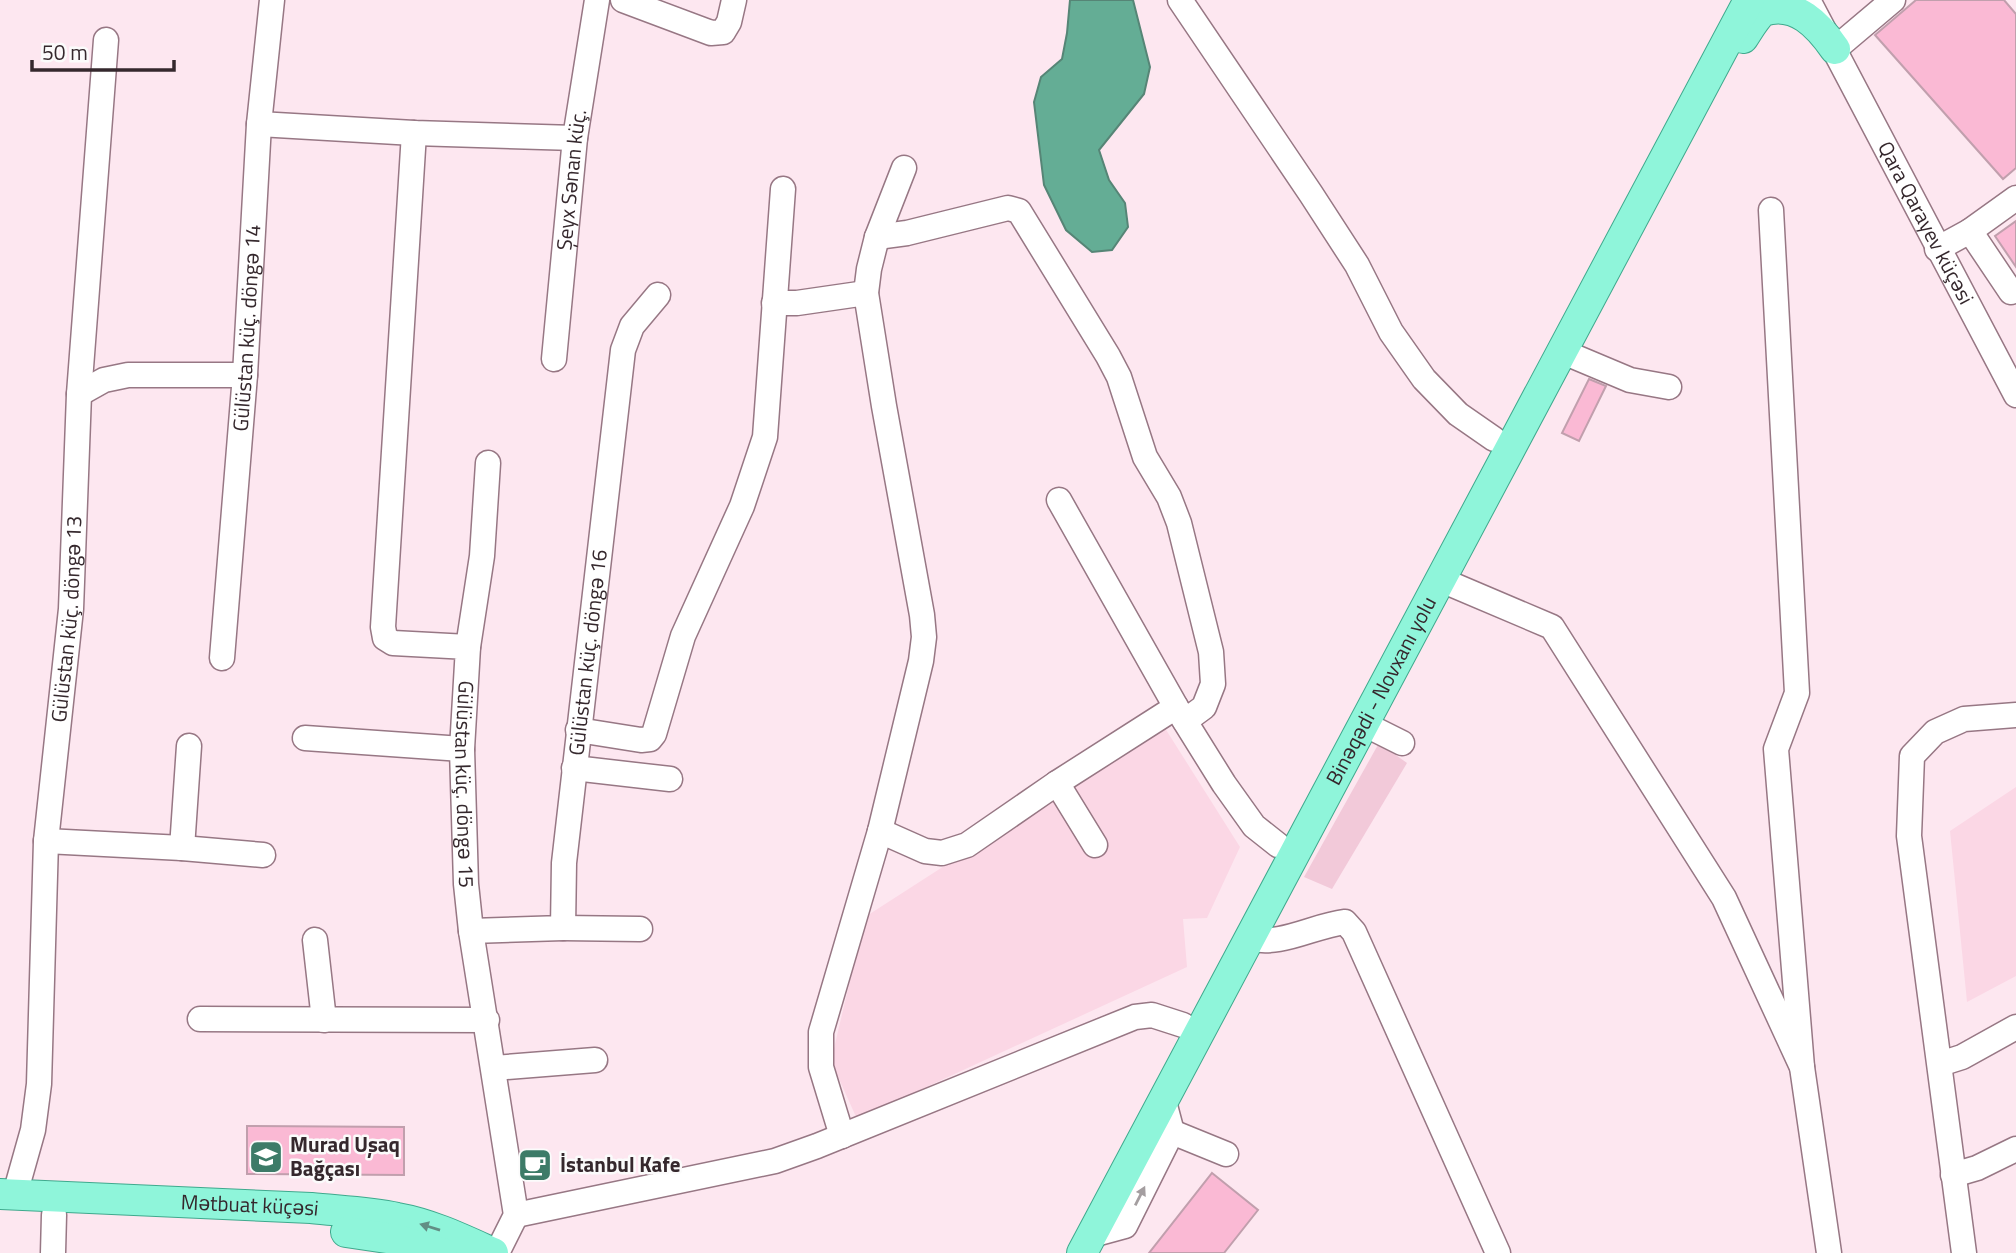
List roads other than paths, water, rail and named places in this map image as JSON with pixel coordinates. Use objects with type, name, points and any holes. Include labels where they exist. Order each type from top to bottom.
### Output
[{"type":"main road","points":[[1063,1253],[1493,439],[1730,0]]},
{"type":"main road","points":[[1681,127],[1749,0]]},
{"type":"main road","points":[[1817,0],[1835,49]]},
{"type":"main road","points":[[1681,127],[1766,8],[1780,2],[1804,8],[1813,16],[1835,49]]},
{"type":"main road","name":"Binəqədi - Novxanı yolu","points":[[1087,1244],[1681,127]]},
{"type":"main road","name":"Mətbuat küçəsi","points":[[7,1204],[311,1208],[397,1218],[433,1227],[495,1253]]},
{"type":"main road","name":"Mətbuat küçəsi","points":[[54,1206],[347,1232],[394,1239],[442,1253]]},
{"type":"street","name":"Gülüstan küç. döngə 14","points":[[222,658],[245,375],[259,124],[272,0]]},
{"type":"street","name":"Şeyx Sənan küç.","points":[[554,359],[575,138],[597,0]]},
{"type":"street","points":[[623,0],[710,33],[723,32],[729,22],[734,0]]},
{"type":"street","points":[[1180,0],[1357,265],[1391,332],[1404,351],[1424,379],[1458,414],[1493,439]]},
{"type":"street","name":"Qara Qarayev küçəsi","points":[[1808,0],[2016,395]]},
{"type":"street","points":[[1835,49],[1893,0]]},
{"type":"street","name":"Gülüstan küç. döngə 13","points":[[7,1204],[33,1130],[39,1084],[46,841],[71,609],[79,394],[106,40]]},
{"type":"street","points":[[259,124],[414,133],[575,138]]},
{"type":"street","points":[[414,133],[383,626],[385,638],[393,643],[468,647]]},
{"type":"street","points":[[842,1136],[821,1067],[821,1032],[880,831],[921,661],[924,637],[866,293],[877,237],[904,168]]},
{"type":"street","points":[[578,730],[641,740],[650,739],[654,734],[683,636],[742,506],[765,437],[783,189]]},
{"type":"street","points":[[1937,248],[1970,231],[2016,198]]},
{"type":"street","points":[[877,237],[907,233],[1008,208],[1019,211],[1114,366],[1145,457],[1170,496],[1211,652],[1213,684],[1203,707],[1181,714],[1057,783],[967,845],[942,853],[925,852],[880,831]]},
{"type":"street","points":[[1771,210],[1797,693],[1776,749],[1802,1068],[1829,1253]]},
{"type":"street","points":[[1970,231],[2011,292]]},
{"type":"street","points":[[774,303],[797,303],[866,293]]},
{"type":"street","name":"Gülüstan küç. döngə 16","points":[[563,928],[564,863],[623,350],[632,326],[659,295]]},
{"type":"street","points":[[1562,351],[1630,380],[1670,387]]},
{"type":"street","points":[[79,394],[104,380],[128,374],[245,375]]},
{"type":"street","name":"Gülüstan küç. döngə 15","points":[[488,463],[482,556],[468,647],[462,749],[466,884],[516,1214]]},
{"type":"street","points":[[1059,499],[1181,714],[1238,805],[1254,826],[1278,845]]},
{"type":"street","points":[[1439,579],[1552,627],[1724,898],[1802,1068]]},
{"type":"street","points":[[1964,1253],[1909,836],[1912,756],[1935,732],[1964,719],[2016,715]]},
{"type":"street","points":[[1362,723],[1402,743]]},
{"type":"street","points":[[305,738],[462,749]]},
{"type":"street","points":[[182,848],[189,746]]},
{"type":"street","points":[[574,768],[670,779]]},
{"type":"street","points":[[1057,783],[1095,845]]},
{"type":"street","points":[[46,841],[182,848],[263,856]]},
{"type":"street","points":[[1248,938],[1262,942],[1278,940],[1345,922],[1354,932],[1498,1253]]},
{"type":"street","points":[[471,931],[640,929]]},
{"type":"street","points":[[315,940],[324,1020]]},
{"type":"street","points":[[495,1253],[516,1214],[775,1161],[1135,1017],[1152,1015],[1183,1025]]},
{"type":"street","points":[[200,1019],[486,1020]]},
{"type":"street","points":[[1940,1064],[1962,1057],[2016,1027]]},
{"type":"street","points":[[494,1068],[595,1060]]},
{"type":"street","points":[[1087,1244],[1125,1226],[1172,1132],[1163,1098]]},
{"type":"street","points":[[1172,1132],[1226,1154]]},
{"type":"street","points":[[1953,1175],[1977,1168],[2016,1149]]},
{"type":"street","points":[[53,1253],[54,1206]]},
{"type":"place","name":"Murad Uşaq Bağçası","points":[[266,1157]]},
{"type":"place","name":"İstanbul Kafe","points":[[535,1165]]}]
